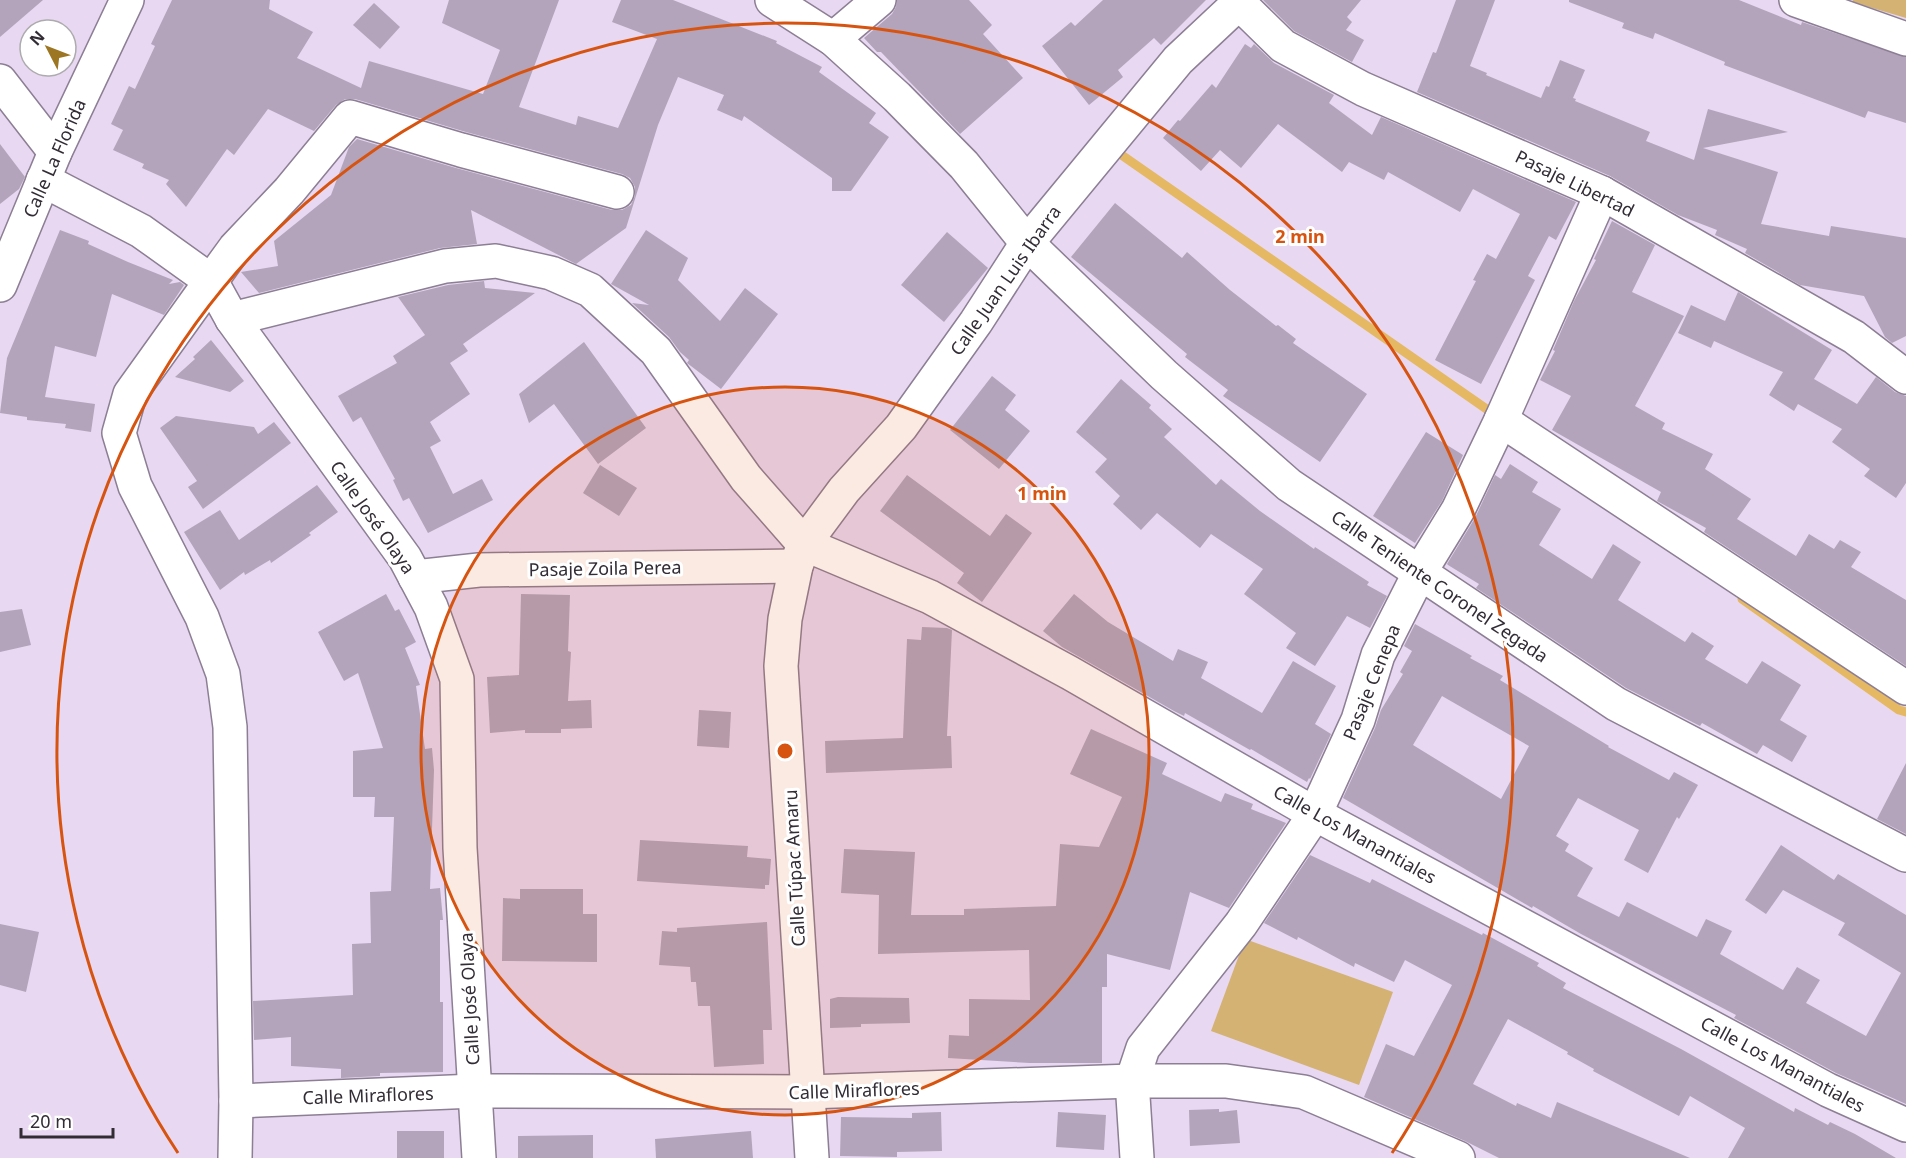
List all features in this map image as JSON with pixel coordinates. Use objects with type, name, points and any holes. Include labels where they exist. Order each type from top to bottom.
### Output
[{"type":"street","name":"Calle La Florida","points":[[0,285],[49,166],[127,0]]},
{"type":"street","name":"Calle Teniente Coronel Zegada","points":[[772,0],[833,39],[897,97],[964,165],[1027,243],[1164,375],[1289,485],[1616,704],[1906,855]]},
{"type":"street","points":[[833,39],[879,0]]},
{"type":"street","name":"Pasaje Libertad","points":[[1240,1],[1283,46],[1363,89],[1602,193],[1854,338],[1906,377]]},
{"type":"street","name":"Calle Juan Luis Ibarra","points":[[800,555],[844,490],[901,426],[976,322],[1027,243],[1178,60],[1240,1]]},
{"type":"street","points":[[1816,4],[1906,39]]},
{"type":"street","points":[[0,81],[49,166]]},
{"type":"street","points":[[235,1158],[230,727],[223,674],[202,617],[135,486],[119,433],[130,394],[236,248],[289,191],[350,117],[617,192]]},
{"type":"street","name":"Calle José Olaya","points":[[49,166],[84,200],[141,231],[211,281],[232,319],[405,558],[431,607],[457,679],[460,848],[479,1158]]},
{"type":"street","name":"Pasaje Cenepa","points":[[1132,1081],[1143,1048],[1241,924],[1315,814],[1358,720],[1378,655],[1420,572],[1458,510],[1501,420],[1602,193]]},
{"type":"street","points":[[232,319],[445,266],[496,261],[551,273],[590,290],[656,351],[800,555]]},
{"type":"street","points":[[1501,420],[1906,688]]},
{"type":"street","name":"Pasaje Zoila Perea","points":[[416,577],[479,570],[800,555]]},
{"type":"street","name":"Calle Los Manantiales","points":[[800,555],[930,597],[1070,673],[1315,814],[1828,1090],[1906,1125]]},
{"type":"street","name":"Calle Túpac Amaru","points":[[800,555],[785,619],[781,666],[812,1158]]},
{"type":"street","points":[[1132,1081],[1137,1158]]},
{"type":"street","name":"Calle Miraflores","points":[[236,1101],[475,1091],[807,1092],[1132,1081],[1226,1081],[1304,1092],[1458,1158]]},
{"type":"shaded area","points":[[1853,0],[1906,0],[1906,18],[1852,2]]},
{"type":"shaded area","points":[[1245,939],[1393,992],[1359,1085],[1211,1031]]},
{"type":"building","points":[[0,0],[43,0],[22,18],[18,18],[18,22],[0,37]]},
{"type":"building","points":[[172,0],[270,0],[269,9],[313,32],[297,58],[361,88],[369,61],[483,94],[500,50],[442,23],[449,0],[559,0],[519,107],[576,125],[578,116],[618,128],[657,39],[612,22],[621,0],[673,0],[777,41],[776,43],[822,67],[819,72],[876,113],[869,123],[889,137],[851,191],[832,191],[832,178],[744,116],[742,121],[717,110],[724,95],[678,77],[658,125],[626,228],[576,264],[471,210],[477,244],[440,248],[259,293],[241,272],[278,266],[274,241],[331,195],[349,147],[357,139],[612,210],[622,210],[631,205],[635,196],[635,187],[630,178],[622,174],[355,99],[345,99],[336,105],[314,131],[268,109],[234,155],[227,149],[186,207],[166,184],[169,180],[142,168],[144,164],[113,150],[123,130],[111,124],[129,86],[135,89],[155,46],[151,44]]},
{"type":"building","points":[[897,0],[969,0],[992,25],[983,34],[1023,78],[960,134],[881,52],[877,52],[864,38],[892,14]]},
{"type":"building","points":[[1103,0],[1206,0],[1161,45],[1154,38],[1118,70],[1123,77],[1089,105],[1042,46],[1071,22],[1075,26]]},
{"type":"building","points":[[1263,0],[1361,0],[1347,17],[1352,22],[1346,30],[1364,40],[1352,62],[1294,31]]},
{"type":"building","points":[[1456,0],[1495,0],[1470,66],[1541,98],[1546,86],[1549,87],[1560,60],[1585,70],[1573,98],[1576,99],[1575,101],[1650,132],[1646,141],[1694,160],[1708,109],[1788,132],[1703,148],[1778,172],[1761,224],[1829,236],[1831,226],[1906,238],[1906,336],[1892,343],[1885,337],[1864,296],[1800,285],[1745,253],[1747,249],[1715,235],[1717,230],[1678,215],[1610,176],[1417,92],[1433,52],[1436,53]]},
{"type":"building","points":[[1569,0],[1739,0],[1801,25],[1802,22],[1906,57],[1906,123],[1868,111],[1865,118],[1724,65],[1725,62],[1655,33],[1653,39],[1622,28],[1624,23],[1569,2]]},
{"type":"building","points":[[374,3],[400,27],[380,49],[353,25]]},
{"type":"building","points":[[1245,44],[1251,48],[1254,44],[1274,63],[1334,95],[1329,103],[1372,135],[1381,117],[1576,202],[1556,240],[1549,236],[1528,276],[1535,280],[1481,384],[1435,360],[1476,281],[1473,280],[1487,254],[1496,259],[1520,214],[1473,189],[1460,212],[1388,172],[1384,180],[1349,162],[1342,172],[1278,124],[1241,168],[1220,150],[1201,171],[1163,138],[1212,84],[1216,88]]},
{"type":"building","points":[[0,144],[25,177],[19,189],[0,204]]},
{"type":"building","points":[[1115,203],[1182,258],[1187,252],[1230,290],[1296,339],[1293,343],[1367,394],[1320,462],[1223,396],[1228,390],[1185,357],[1187,354],[1071,257]]},
{"type":"building","points":[[1612,221],[1655,245],[1632,292],[1684,316],[1635,406],[1665,423],[1662,429],[1713,454],[1705,469],[1751,499],[1737,519],[1796,556],[1809,534],[1834,549],[1840,540],[1861,552],[1851,567],[1906,600],[1906,666],[1704,532],[1706,528],[1657,501],[1661,492],[1552,430],[1571,396],[1540,380]]},
{"type":"building","points":[[60,230],[173,280],[169,284],[180,282],[184,285],[164,315],[112,294],[96,357],[55,346],[45,397],[95,404],[91,432],[65,428],[66,424],[27,420],[27,417],[0,413],[7,358]]},
{"type":"building","points":[[646,230],[688,258],[678,280],[720,321],[745,288],[778,314],[721,389],[687,363],[689,360],[669,337],[632,303],[649,305],[611,284]]},
{"type":"building","points":[[947,232],[988,268],[944,322],[901,285]]},
{"type":"building","points":[[484,281],[485,288],[535,293],[463,344],[468,351],[450,363],[470,394],[430,422],[441,441],[430,447],[453,494],[482,479],[493,500],[428,533],[409,498],[403,501],[393,480],[395,479],[361,417],[353,422],[338,396],[397,363],[393,356],[425,335],[398,297],[448,285]]},
{"type":"building","points":[[1738,292],[1832,350],[1814,379],[1857,404],[1876,377],[1895,392],[1906,396],[1906,483],[1896,498],[1864,476],[1870,469],[1832,442],[1842,429],[1798,404],[1794,411],[1769,395],[1783,372],[1714,341],[1711,348],[1678,333],[1691,305],[1725,321]]},
{"type":"building","points":[[211,340],[244,381],[230,392],[175,377]]},
{"type":"building","points":[[584,342],[646,428],[598,464],[554,404],[529,423],[519,394]]},
{"type":"building","points":[[992,376],[1016,395],[1005,410],[1030,431],[999,469],[950,430]]},
{"type":"building","points":[[1121,379],[1151,405],[1149,408],[1172,429],[1164,437],[1216,485],[1221,479],[1260,511],[1314,549],[1315,547],[1369,582],[1367,585],[1387,596],[1370,628],[1347,616],[1315,666],[1286,648],[1296,633],[1244,594],[1263,569],[1211,534],[1200,548],[1157,513],[1141,530],[1113,504],[1120,496],[1095,472],[1107,459],[1076,432]]},
{"type":"building","points":[[176,416],[254,427],[258,434],[274,422],[291,443],[203,509],[188,487],[197,481],[160,428]]},
{"type":"building","points":[[1426,432],[1463,455],[1442,501],[1415,543],[1373,516]]},
{"type":"building","points":[[1510,464],[1538,482],[1532,492],[1561,509],[1539,545],[1592,579],[1613,544],[1641,562],[1618,600],[1685,642],[1692,632],[1714,646],[1705,659],[1747,684],[1762,661],[1801,685],[1780,720],[1807,736],[1792,762],[1763,745],[1757,754],[1702,723],[1700,726],[1626,688],[1476,588],[1479,584],[1447,564],[1475,518],[1495,475],[1501,479]]},
{"type":"building","points":[[600,465],[637,488],[619,516],[583,493]]},
{"type":"building","points":[[907,475],[990,536],[1006,514],[1032,533],[982,602],[957,583],[964,573],[880,511]]},
{"type":"building","points":[[317,485],[338,512],[309,533],[311,535],[271,563],[270,560],[245,575],[244,572],[220,590],[184,532],[220,510],[239,540]]},
{"type":"building","points":[[386,594],[395,611],[399,609],[416,642],[405,648],[420,685],[416,686],[425,749],[432,748],[434,770],[430,889],[440,888],[443,920],[440,920],[440,1002],[443,1002],[443,1072],[380,1073],[380,1076],[341,1078],[341,1069],[291,1066],[291,1037],[254,1040],[253,1001],[353,995],[352,944],[371,943],[370,892],[391,891],[394,817],[374,817],[375,797],[353,797],[353,751],[383,748],[358,673],[344,681],[318,632]]},
{"type":"building","points":[[521,594],[570,595],[568,651],[571,652],[568,701],[591,700],[592,728],[561,729],[561,733],[525,733],[525,730],[490,733],[487,677],[519,675]]},
{"type":"building","points":[[1074,594],[1108,622],[1173,661],[1178,649],[1208,662],[1201,678],[1262,713],[1293,661],[1336,686],[1315,724],[1331,734],[1310,779],[1307,782],[1185,713],[1184,716],[1174,711],[1062,647],[1043,631]]},
{"type":"building","points":[[22,609],[31,645],[0,652],[0,612]]},
{"type":"building","points":[[1415,624],[1472,656],[1470,658],[1503,676],[1500,680],[1608,747],[1669,780],[1674,772],[1698,785],[1679,819],[1677,817],[1648,873],[1624,860],[1639,830],[1578,798],[1556,836],[1569,844],[1565,851],[1593,868],[1577,896],[1619,917],[1627,902],[1697,937],[1706,919],[1732,931],[1720,954],[1783,990],[1797,967],[1820,980],[1806,1003],[1866,1036],[1901,973],[1838,935],[1845,923],[1783,890],[1766,914],[1745,900],[1781,845],[1834,880],[1838,874],[1906,915],[1906,1104],[1836,1073],[1734,1018],[1736,1015],[1581,934],[1533,906],[1532,908],[1343,798],[1381,710],[1403,674],[1400,672],[1412,651],[1404,646]],"holes":[[[1442,696],[1529,746],[1501,799],[1413,745]]]},
{"type":"building","points":[[922,627],[952,630],[947,736],[951,736],[952,768],[826,773],[825,741],[903,738],[907,639],[921,640]]},
{"type":"building","points":[[699,710],[731,712],[729,748],[697,746]]},
{"type":"building","points":[[1091,729],[1167,763],[1162,774],[1221,802],[1225,793],[1253,804],[1251,809],[1286,823],[1229,908],[1190,892],[1170,970],[1107,954],[1107,987],[1102,987],[1102,1063],[1030,1063],[948,1058],[949,1035],[969,1036],[969,999],[1030,1000],[1029,950],[878,954],[879,895],[841,893],[844,849],[915,852],[911,915],[964,915],[964,909],[1056,906],[1060,844],[1099,847],[1122,797],[1070,774]]},
{"type":"building","points":[[1906,763],[1906,834],[1877,819]]},
{"type":"building","points":[[640,840],[748,846],[747,857],[771,859],[769,885],[765,885],[765,889],[637,881]]},
{"type":"building","points":[[1310,855],[1370,883],[1372,879],[1482,935],[1483,933],[1539,963],[1537,966],[1566,983],[1563,988],[1681,1049],[1794,1112],[1795,1108],[1828,1125],[1830,1122],[1896,1158],[1728,1158],[1745,1128],[1690,1096],[1679,1116],[1593,1071],[1594,1069],[1567,1054],[1568,1052],[1508,1019],[1473,1084],[1516,1106],[1517,1103],[1551,1118],[1557,1102],[1690,1158],[1499,1158],[1364,1097],[1386,1044],[1414,1056],[1452,985],[1405,960],[1394,982],[1355,963],[1354,967],[1298,937],[1297,940],[1264,923]]},
{"type":"building","points":[[520,889],[583,889],[583,914],[597,914],[597,962],[502,961],[503,898],[520,899]]},
{"type":"building","points":[[767,922],[772,1030],[763,1030],[764,1064],[714,1067],[710,1006],[698,1006],[696,982],[691,982],[690,967],[659,965],[662,931],[677,932],[677,928]]},
{"type":"building","points":[[0,924],[39,932],[26,992],[0,985]]},
{"type":"building","points":[[838,997],[909,998],[910,1023],[861,1024],[861,1027],[830,1028],[830,999]]},
{"type":"building","points":[[1219,1109],[1219,1112],[1237,1110],[1240,1143],[1190,1146],[1189,1110]]},
{"type":"building","points":[[941,1112],[942,1151],[897,1152],[897,1157],[840,1156],[841,1117],[912,1118],[912,1113]]},
{"type":"building","points":[[1058,1112],[1106,1115],[1104,1150],[1056,1147]]},
{"type":"building","points":[[397,1131],[444,1131],[444,1158],[397,1158]]},
{"type":"building","points":[[751,1131],[753,1158],[656,1158],[655,1139]]},
{"type":"building","points":[[593,1135],[593,1158],[518,1158],[518,1136]]},
{"type":"waterway","points":[[1123,156],[1498,417]]},
{"type":"waterway","points":[[1742,599],[1899,710],[1906,712]]}]
